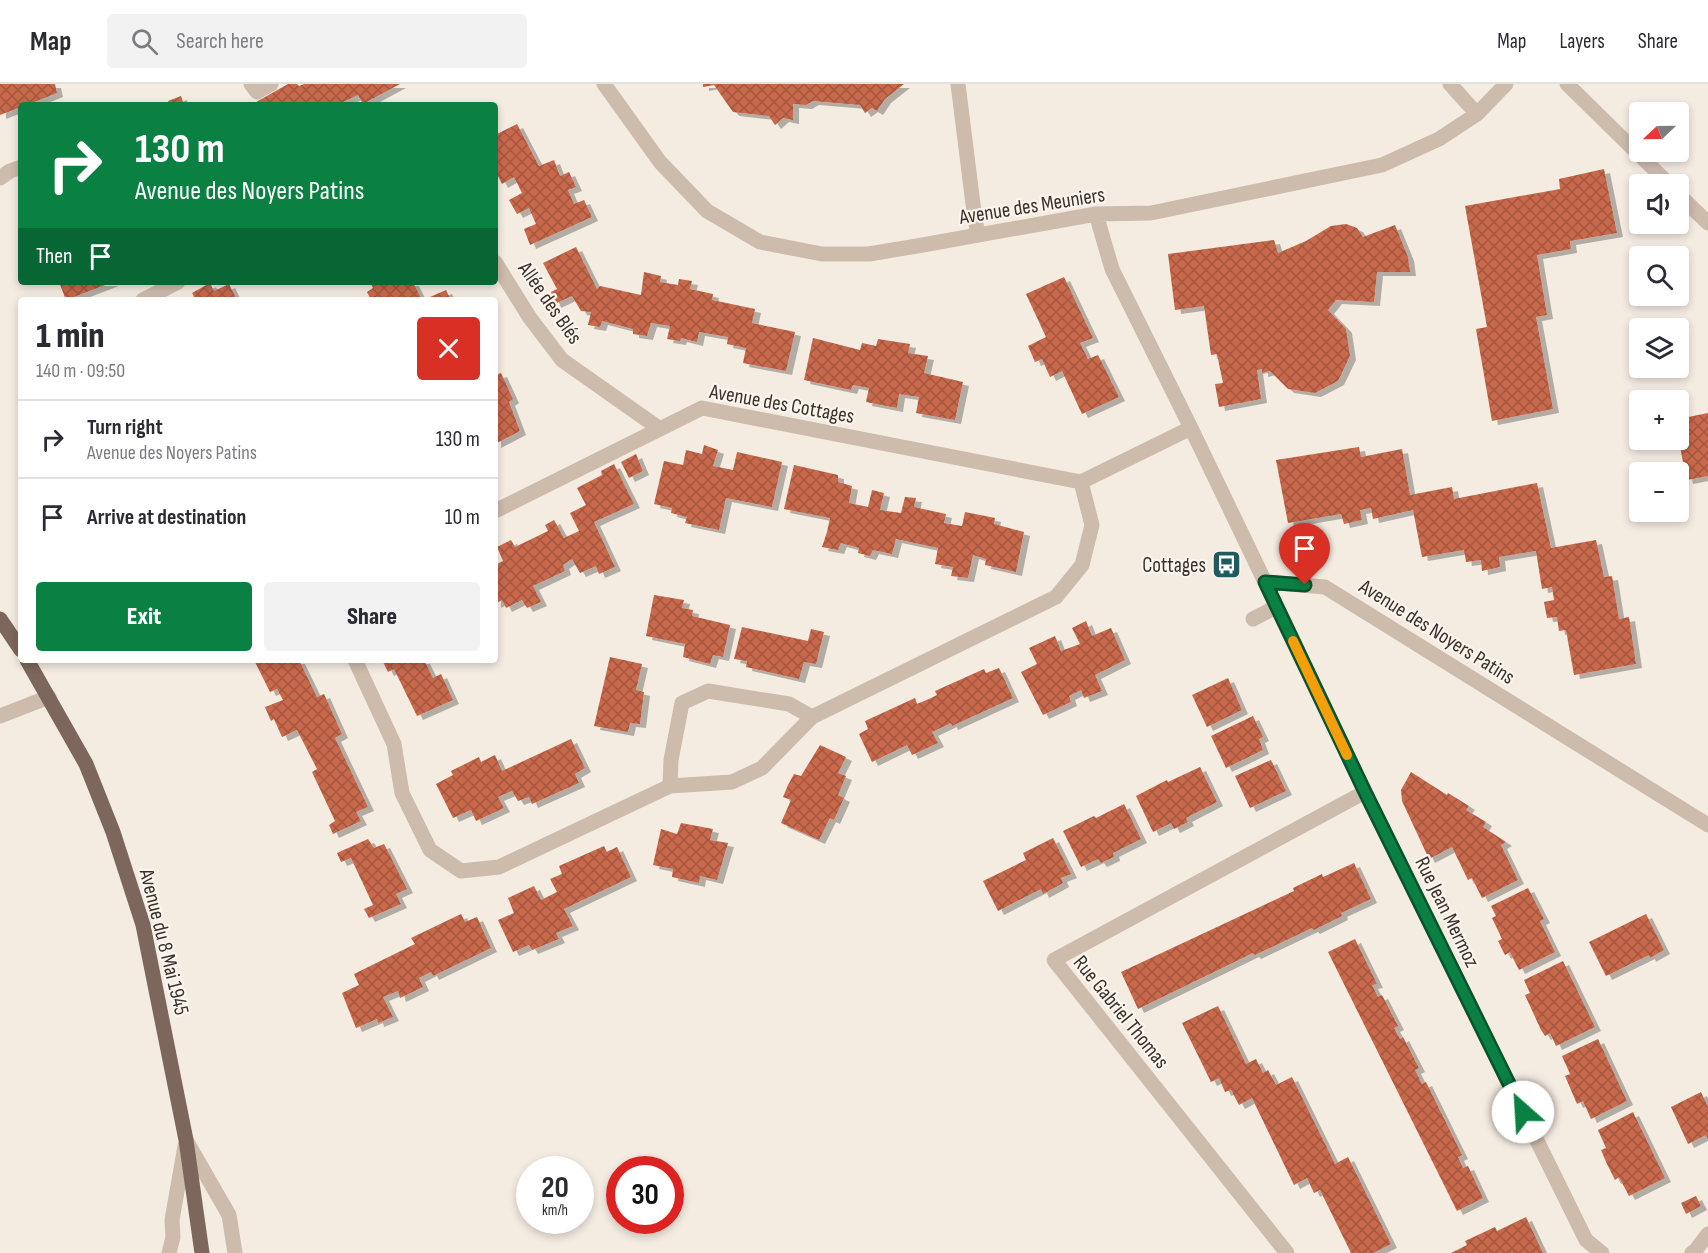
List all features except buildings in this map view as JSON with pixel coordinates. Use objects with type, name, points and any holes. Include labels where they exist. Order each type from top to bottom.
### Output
[{"type":"main road","points":[[0,619],[18,646]]},
{"type":"main road","name":"Avenue du 8 Mai 1945","points":[[29,663],[86,764],[113,832],[142,925],[186,1140],[202,1253]]},
{"type":"street","points":[[254,88],[271,84]]},
{"type":"street","name":"Avenue des Meuniers","points":[[604,84],[660,162],[707,211],[760,242],[822,254],[869,254],[1096,214],[1151,213],[1382,165],[1439,139],[1478,114],[1506,84]]},
{"type":"street","points":[[958,84],[978,235]]},
{"type":"street","points":[[1450,84],[1478,114]]},
{"type":"street","points":[[1568,84],[1659,174]]},
{"type":"street","points":[[0,178],[18,168]]},
{"type":"street","points":[[1689,205],[1708,223]]},
{"type":"street","points":[[1096,214],[1112,269],[1265,582]]},
{"type":"street","name":"Allée des Blés","points":[[498,267],[530,318],[562,360],[660,429]]},
{"type":"street","points":[[149,297],[172,285]]},
{"type":"street","name":"Avenue des Cottages","points":[[498,510],[702,408],[1081,482]]},
{"type":"street","points":[[356,663],[394,744],[402,793],[430,850],[461,871],[499,867],[670,786],[732,782],[762,768],[812,717],[1056,597],[1082,565],[1092,525],[1081,482],[1191,428]]},
{"type":"street","name":"Rue Jean Mermoz","points":[[1265,582],[1365,792],[1586,1240],[1602,1253]]},
{"type":"street","name":"Avenue des Noyers Patins","points":[[1265,582],[1325,587],[1708,825]]},
{"type":"street","points":[[1253,619],[1276,607]]},
{"type":"street","points":[[670,786],[671,760],[682,703],[708,691],[789,704],[812,717]]},
{"type":"street","points":[[0,716],[49,697]]},
{"type":"street","name":"Rue Gabriel Thomas","points":[[1287,1253],[1054,960],[1365,792]]},
{"type":"street","points":[[168,1253],[173,1237],[172,1220],[186,1140]]},
{"type":"street","points":[[186,1140],[229,1215],[235,1253]]},
{"type":"street","points":[[1692,1253],[1708,1234]]},
{"type":"slow traffic","points":[[1293,641],[1347,755]]},
{"type":"place","name":"Cottages","points":[[1227,565]]},
{"type":"route","points":[[1305,585],[1265,582],[1365,792],[1523,1112]]}]
